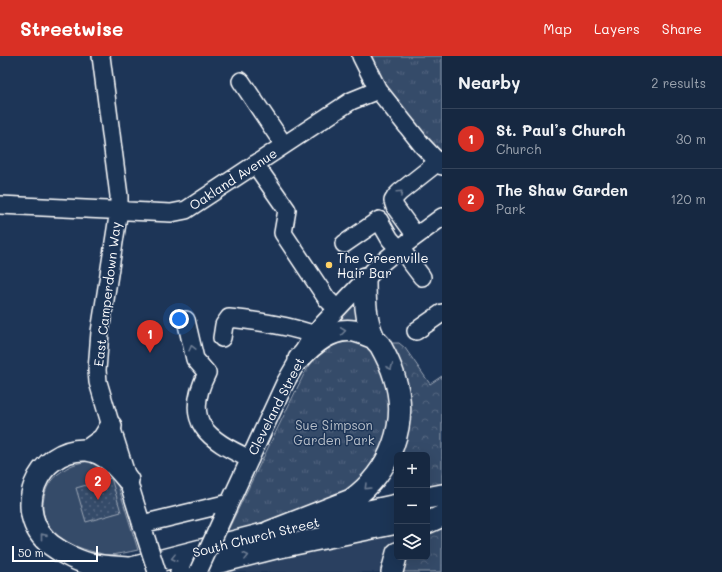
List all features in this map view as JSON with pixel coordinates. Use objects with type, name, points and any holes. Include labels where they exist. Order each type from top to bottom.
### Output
[{"type":"main road","points":[[269,532],[351,500],[373,481],[385,464],[395,443],[399,424],[400,398],[394,376],[380,346],[374,338],[365,308],[365,278]]},
{"type":"main road","points":[[299,359],[309,348],[331,334],[343,330],[355,331],[374,338]]},
{"type":"main road","points":[[88,450],[103,439],[111,426]]},
{"type":"main road","points":[[88,450],[100,455],[114,464],[128,480]]},
{"type":"main road","name":"South Church Street","points":[[88,450],[72,452],[62,456],[51,462],[41,472],[36,482],[31,501],[32,517],[37,529],[45,539],[58,550],[96,566],[122,570],[269,532],[394,505]]},
{"type":"main road","points":[[430,497],[442,495]]},
{"type":"main road","points":[[430,517],[442,515]]},
{"type":"main road","points":[[430,521],[442,515]]},
{"type":"main road","name":"South Church Street","points":[[181,572],[275,548],[394,524]]},
{"type":"main road","points":[[392,572],[395,560]]},
{"type":"street","name":"East Camperdown Way","points":[[101,56],[119,196],[100,332],[97,370],[98,382],[157,572]]},
{"type":"street","points":[[361,56],[378,90],[422,145],[440,164],[396,196],[393,201],[416,236]]},
{"type":"street","points":[[241,81],[284,145]]},
{"type":"street","name":"Oakland Avenue","points":[[0,205],[171,213],[186,210],[351,101],[378,90]]},
{"type":"street","points":[[255,164],[287,210],[283,233],[327,299],[337,309]]},
{"type":"street","name":"Cleveland Street","points":[[198,572],[285,383],[315,335],[365,278],[399,248],[442,217]]},
{"type":"street","points":[[344,244],[379,220],[390,239],[422,277]]},
{"type":"street","points":[[416,331],[442,313]]},
{"type":"street","points":[[222,338],[224,324],[229,318],[251,320],[296,328],[315,335]]},
{"type":"street","points":[[186,320],[196,359],[207,373],[202,382],[196,402],[202,427],[221,444],[250,459]]},
{"type":"street","points":[[143,530],[226,510]]},
{"type":"shaded area","points":[[394,531],[394,556],[388,572],[223,572]]},
{"type":"green space","points":[[367,56],[442,56],[442,156],[384,89]]},
{"type":"green space","points":[[358,298],[364,322],[337,322]]},
{"type":"green space","name":"Sue Simpson Garden Park","points":[[348,339],[364,345],[373,352],[379,362],[391,406],[387,441],[362,483],[319,509],[227,532],[304,374],[316,356],[327,345]]},
{"type":"green space","points":[[392,343],[399,343],[405,348],[430,384],[442,376],[442,572],[401,572],[404,560],[430,560],[430,452],[399,452],[388,346]]},
{"type":"green space","points":[[91,461],[99,463],[116,479],[138,550],[108,555],[89,551],[58,536],[45,519],[43,509],[44,497],[47,487],[55,476],[69,466]]},
{"type":"green space","points":[[111,478],[121,512],[86,522],[76,488]]},
{"type":"place","name":"The Greenville Hair Bar","points":[[329,265]]},
{"type":"place","name":"St. Paul’s Church","points":[[150,353]]},
{"type":"place","name":"The Shaw Garden","points":[[98,500]]}]
